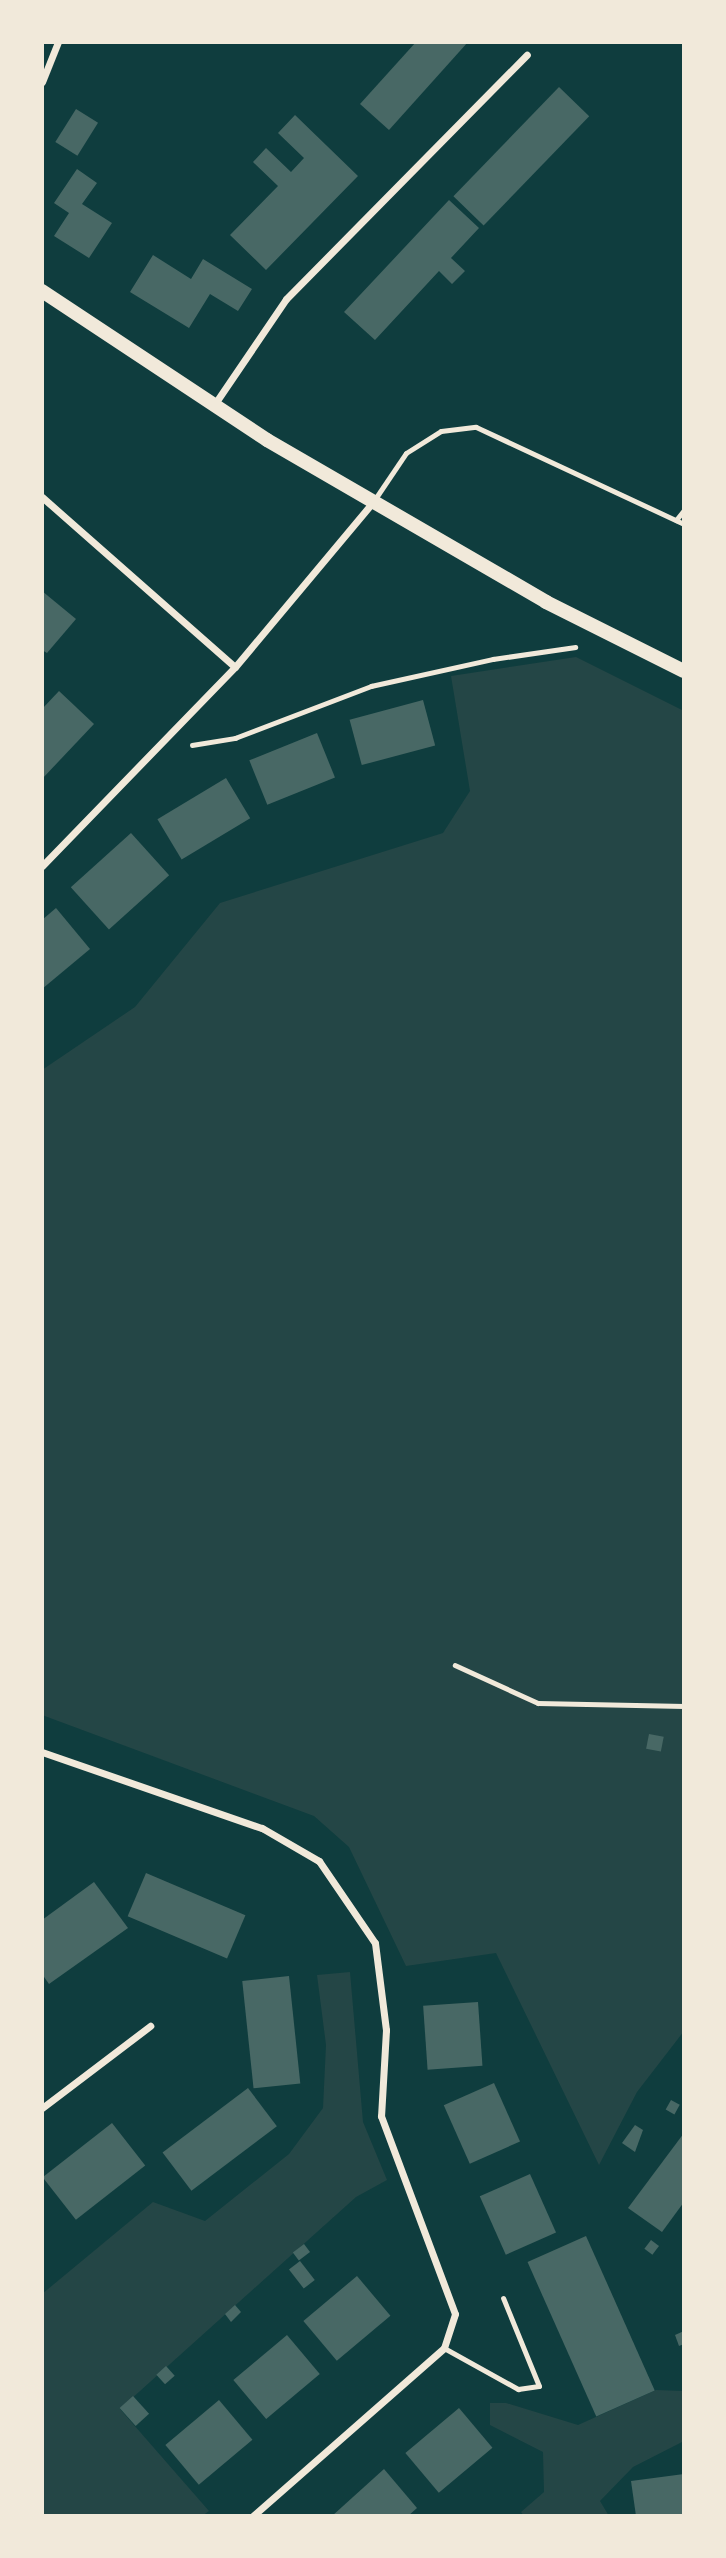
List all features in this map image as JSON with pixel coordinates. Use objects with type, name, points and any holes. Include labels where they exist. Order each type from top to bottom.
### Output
[{"type":"main road","points":[[42,291],[214,405],[373,502],[620,640],[684,671]]},
{"type":"street","points":[[42,82],[58,42]]},
{"type":"street","points":[[214,405],[286,299],[527,55]]},
{"type":"street","points":[[42,497],[236,667]]},
{"type":"street","points":[[42,866],[236,667],[373,502]]},
{"type":"street","points":[[42,1752],[262,1828],[319,1861],[375,1943],[386,2030],[382,2116],[455,2314],[444,2348],[253,2516]]},
{"type":"street","points":[[42,2108],[150,2026]]},
{"type":"lane","points":[[373,502],[406,453],[441,431],[476,427],[684,524]]},
{"type":"lane","points":[[676,520],[684,510]]},
{"type":"lane","points":[[444,2348],[518,2389],[539,2386],[503,2298]]},
{"type":"path","points":[[156,751],[235,738],[371,686],[493,659],[620,640]]},
{"type":"path","points":[[455,1665],[538,1703],[684,1706]]},
{"type":"shaded area","points":[[576,657],[684,711],[684,2031],[637,2092],[599,2165],[496,1953],[406,1966],[349,1847],[314,1816],[42,1715],[42,1070],[135,1007],[220,903],[443,833],[470,791],[451,676]]},
{"type":"shaded area","points":[[350,1972],[363,2122],[387,2180],[356,2197],[120,2409],[209,2511],[202,2516],[42,2516],[42,2294],[153,2202],[205,2221],[289,2154],[323,2108],[326,2045],[317,1975]]},
{"type":"shaded area","points":[[656,2390],[684,2391],[684,2441],[633,2467],[600,2501],[609,2516],[524,2516],[521,2512],[544,2492],[543,2452],[490,2425],[490,2403],[506,2403],[578,2425]]},
{"type":"building","points":[[416,42],[468,42],[389,130],[360,104]]},
{"type":"building","points":[[559,87],[589,116],[484,226],[453,196]]},
{"type":"building","points":[[76,109],[98,123],[77,156],[55,142]]},
{"type":"building","points":[[295,115],[358,176],[266,270],[230,235],[278,186],[253,162],[266,148],[291,172],[304,158],[278,133]]},
{"type":"building","points":[[77,169],[97,183],[82,204],[112,223],[89,258],[54,236],[69,213],[54,203]]},
{"type":"building","points":[[449,200],[479,228],[451,258],[465,271],[452,284],[439,271],[375,340],[344,312]]},
{"type":"building","points":[[153,255],[191,279],[203,259],[252,289],[238,311],[210,294],[189,328],[130,292]]},
{"type":"building","points":[[42,591],[76,619],[47,653],[42,650]]},
{"type":"building","points":[[59,691],[94,724],[42,779],[42,709]]},
{"type":"building","points":[[423,700],[435,745],[362,765],[350,720]]},
{"type":"building","points":[[317,733],[335,778],[267,805],[249,760]]},
{"type":"building","points":[[226,778],[250,818],[182,859],[157,819]]},
{"type":"building","points":[[131,833],[169,875],[109,930],[71,887]]},
{"type":"building","points":[[56,908],[90,949],[42,989],[42,920]]},
{"type":"building","points":[[649,1734],[664,1737],[661,1752],[646,1749]]},
{"type":"building","points":[[146,1873],[245,1915],[227,1958],[128,1916]]},
{"type":"building","points":[[94,1882],[128,1928],[49,1984],[42,1974],[42,1920]]},
{"type":"building","points":[[289,1976],[300,2083],[254,2088],[242,1981]]},
{"type":"building","points":[[478,2002],[482,2066],[428,2070],[423,2006]]},
{"type":"building","points":[[494,2083],[520,2141],[470,2164],[444,2105]]},
{"type":"building","points":[[248,2088],[277,2126],[191,2191],[163,2152]]},
{"type":"building","points":[[671,2100],[680,2105],[674,2114],[666,2110]]},
{"type":"building","points":[[112,2123],[145,2166],[76,2220],[43,2177]]},
{"type":"building","points":[[635,2125],[643,2130],[635,2152],[622,2143]]},
{"type":"building","points":[[684,2133],[684,2202],[662,2232],[628,2208]]},
{"type":"building","points":[[530,2174],[556,2232],[506,2255],[480,2196]]},
{"type":"building","points":[[586,2236],[655,2390],[596,2416],[528,2262]]},
{"type":"building","points":[[651,2240],[659,2246],[652,2255],[644,2249]]},
{"type":"building","points":[[304,2244],[310,2252],[299,2260],[293,2252]]},
{"type":"building","points":[[300,2261],[315,2280],[304,2289],[289,2270]]},
{"type":"building","points":[[357,2276],[390,2316],[337,2361],[303,2321]]},
{"type":"building","points":[[235,2305],[241,2312],[231,2322],[225,2314]]},
{"type":"building","points":[[684,2331],[684,2344],[679,2346],[675,2335]]},
{"type":"building","points":[[287,2335],[320,2374],[266,2419],[233,2380]]},
{"type":"building","points":[[166,2366],[175,2376],[165,2384],[156,2375]]},
{"type":"building","points":[[133,2396],[149,2414],[136,2426],[120,2408]]},
{"type":"building","points":[[219,2400],[252,2440],[199,2485],[165,2445]]},
{"type":"building","points":[[459,2408],[492,2448],[439,2493],[405,2453]]},
{"type":"building","points":[[384,2469],[417,2508],[408,2516],[332,2516]]},
{"type":"building","points":[[684,2474],[684,2515],[636,2516],[631,2481]]}]
